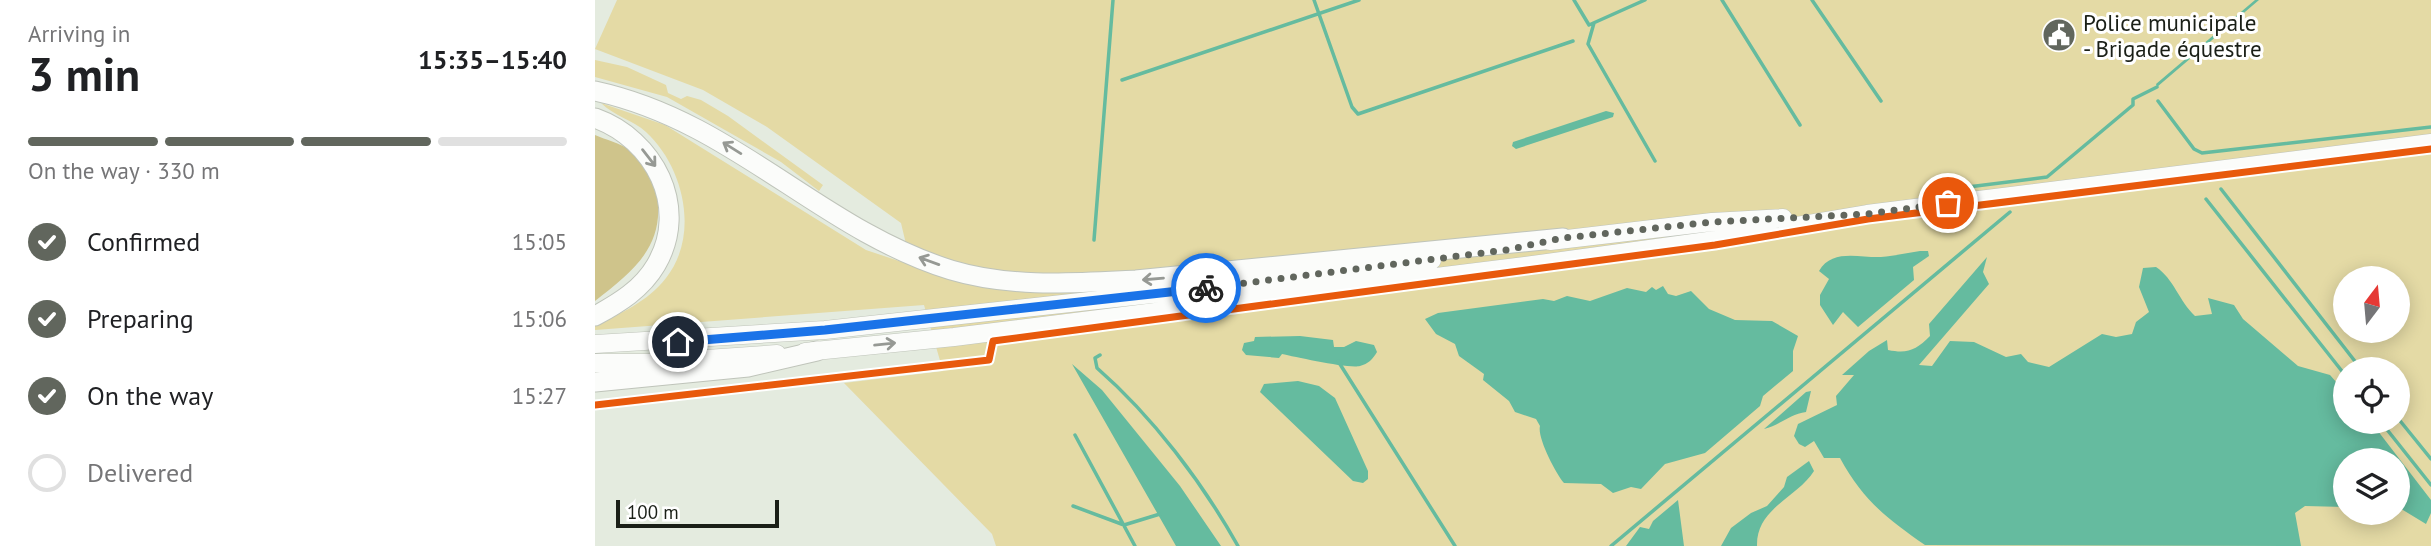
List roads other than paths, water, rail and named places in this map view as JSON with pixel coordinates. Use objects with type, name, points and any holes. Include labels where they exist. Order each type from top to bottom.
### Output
[{"type":"highway","points":[[595,91],[659,110],[703,130],[830,212],[891,246],[951,270],[1009,282],[1073,284],[1136,280],[1563,238]]},
{"type":"highway","points":[[595,118],[627,135],[644,150],[656,166],[669,203],[665,242],[655,266],[629,296],[595,316]]},
{"type":"highway","points":[[595,382],[748,367],[817,351]]},
{"type":"main road","points":[[595,363],[649,363],[817,351],[1540,264],[1715,240],[1867,214],[2431,142]]},
{"type":"main road","points":[[595,344],[825,330],[1262,282],[1506,250],[1563,238],[1712,222],[1867,214]]},
{"type":"waterway","points":[[1094,240],[1113,0]]},
{"type":"waterway","points":[[1314,0],[1352,107],[1358,114],[1573,41]]},
{"type":"waterway","points":[[1122,80],[1359,0]]},
{"type":"waterway","points":[[1574,0],[1589,25],[1645,0]]},
{"type":"waterway","points":[[1722,0],[1800,125]]},
{"type":"waterway","points":[[1812,0],[1881,101]]},
{"type":"waterway","points":[[1594,23],[1588,44],[1655,161]]},
{"type":"waterway","points":[[1960,188],[2047,177],[2133,105],[2133,99],[2157,87]]},
{"type":"waterway","points":[[2158,101],[2194,149],[2202,153],[2431,127]]},
{"type":"waterway","points":[[2221,189],[2352,357]]},
{"type":"waterway","points":[[2206,199],[2333,360]]},
{"type":"waterway","points":[[1611,546],[2010,212]]},
{"type":"waterway","points":[[1100,355],[1095,358],[1097,368],[1138,407],[1175,451],[1209,498],[1238,546]]},
{"type":"waterway","points":[[1338,361],[1455,546]]},
{"type":"waterway","points":[[2410,433],[2431,459]]},
{"type":"waterway","points":[[2391,434],[2431,485]]},
{"type":"waterway","points":[[1075,435],[1135,546]]},
{"type":"waterway","points":[[1073,506],[1124,525],[1160,514]]},
{"type":"place","name":"Police municipale - Brigade équestre","points":[[2059,35]]}]
